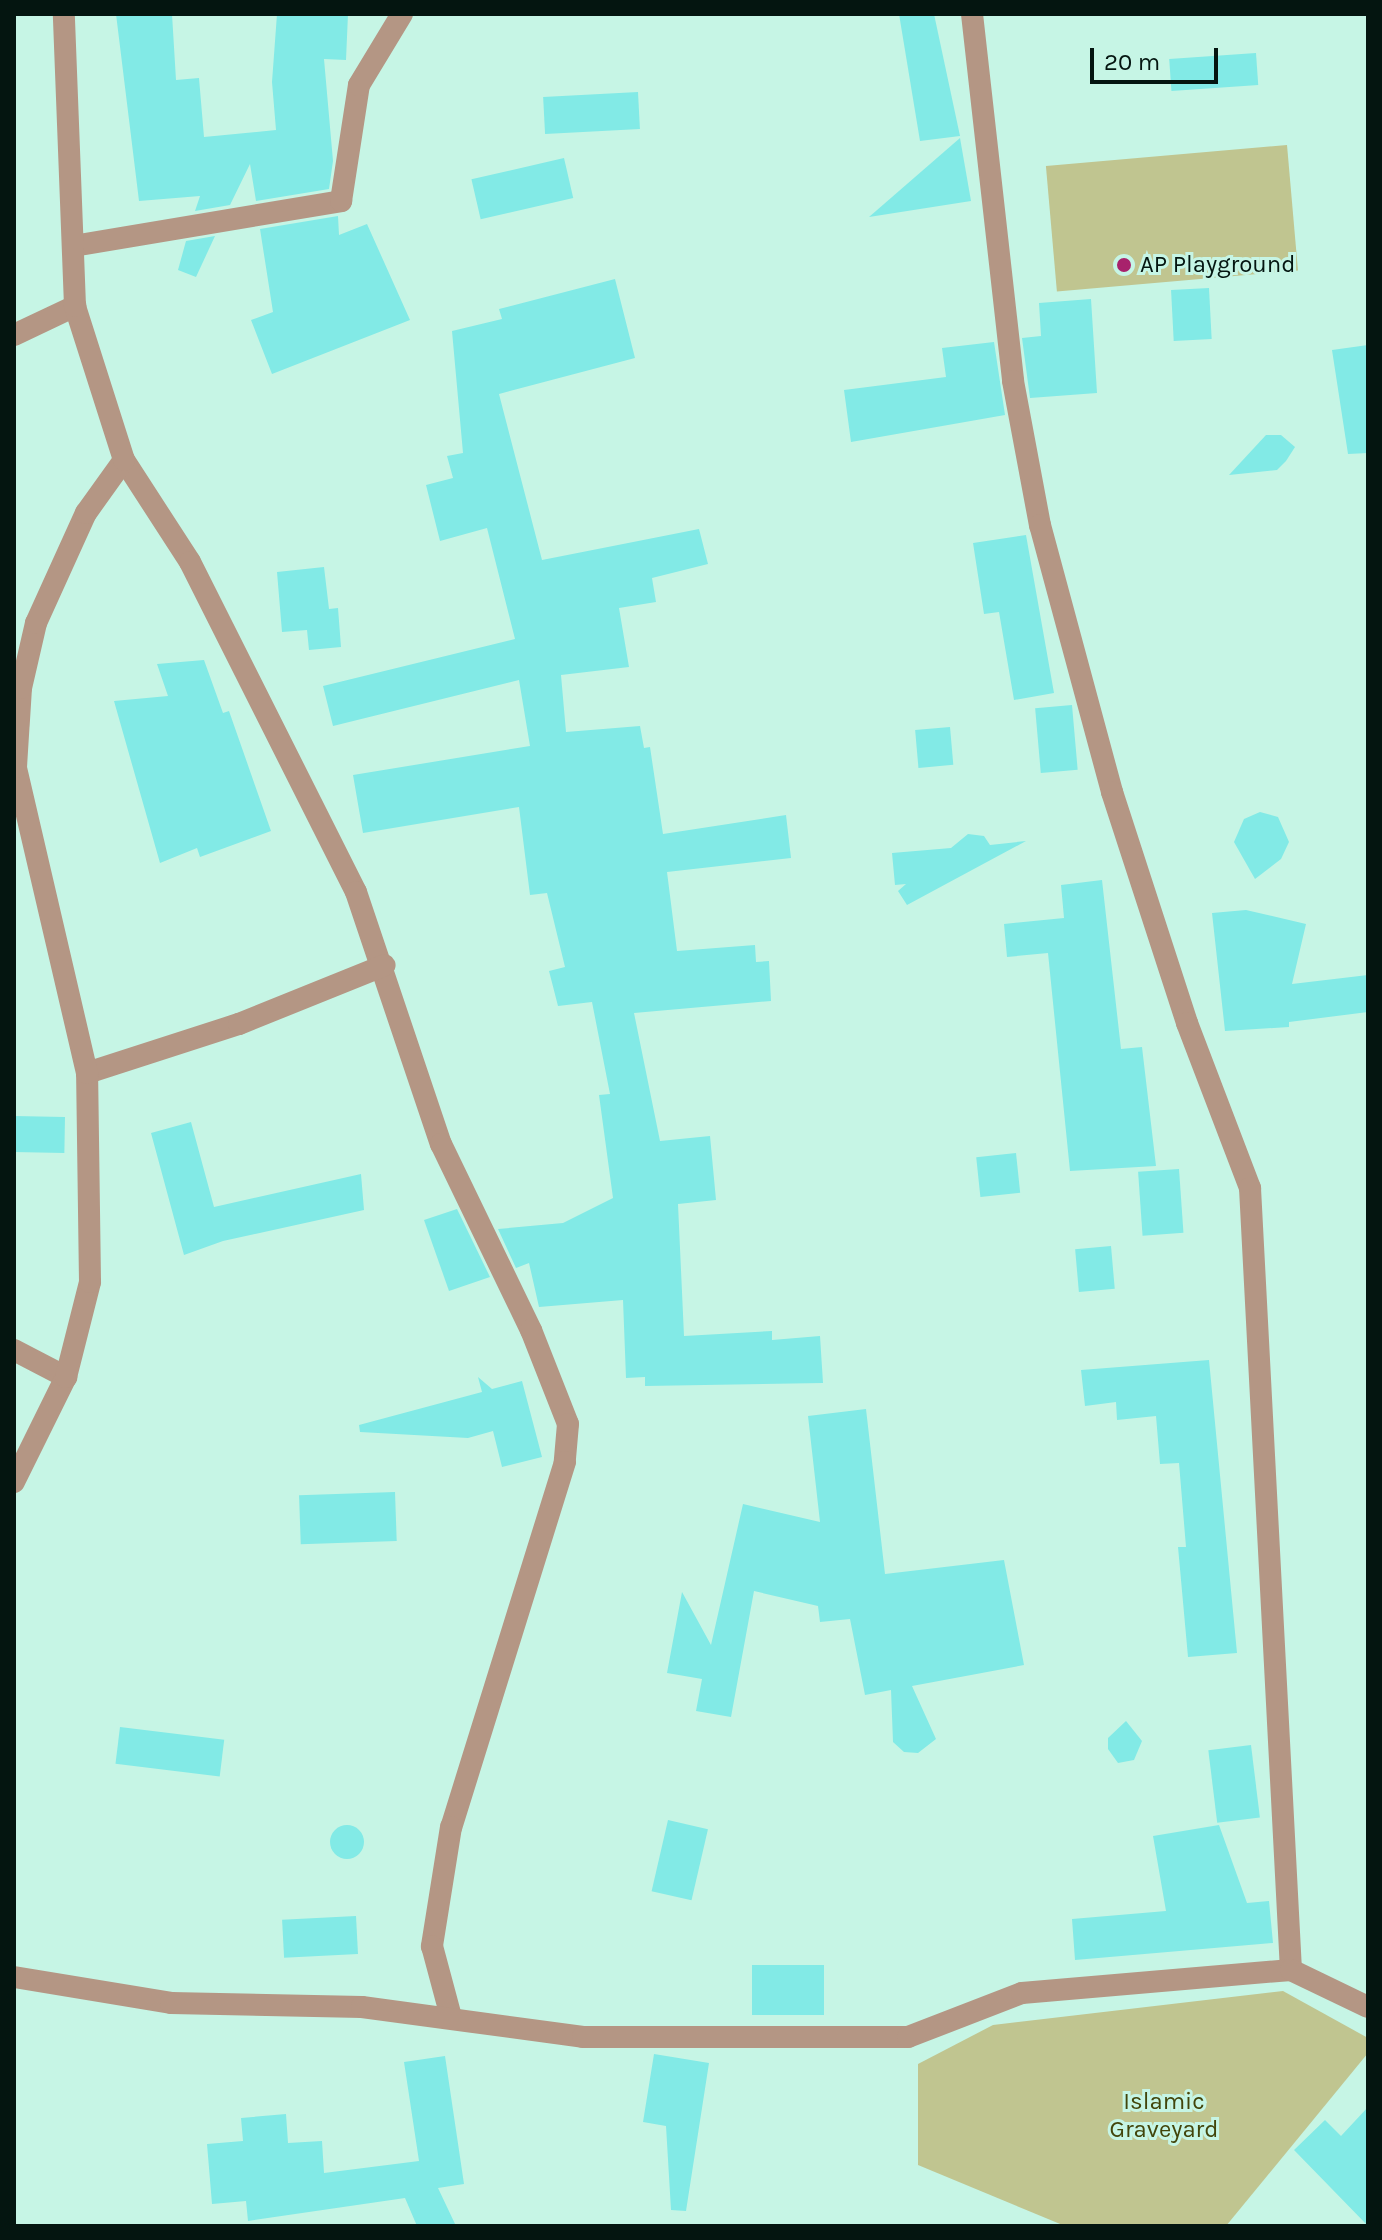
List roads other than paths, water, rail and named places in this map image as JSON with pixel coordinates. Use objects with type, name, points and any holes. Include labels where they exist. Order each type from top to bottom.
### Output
[{"type":"street","points":[[64,14],[75,306],[124,460],[190,562],[356,892],[385,965],[441,1144],[531,1330],[568,1424],[565,1462],[451,1827],[432,1946],[451,2017]]},
{"type":"street","points":[[73,246],[341,201],[359,85],[402,14]]},
{"type":"street","points":[[972,14],[1013,381],[1040,525],[1112,792],[1187,1023],[1250,1188],[1291,1970]]},
{"type":"street","points":[[14,335],[75,306]]},
{"type":"street","points":[[14,1482],[66,1377],[90,1282],[87,1073],[16,767],[21,688],[36,623],[86,513],[124,460]]},
{"type":"street","points":[[87,1073],[239,1024],[385,965]]},
{"type":"street","points":[[14,1350],[66,1377]]},
{"type":"street","points":[[14,1977],[171,2003],[362,2007],[583,2037],[908,2037],[1022,1993],[1291,1970],[1368,2007]]},
{"type":"place","name":"AP Playground","points":[[1124,265]]},
{"type":"park label","name":"Islamic Graveyard","points":[[1164,2116]]}]
